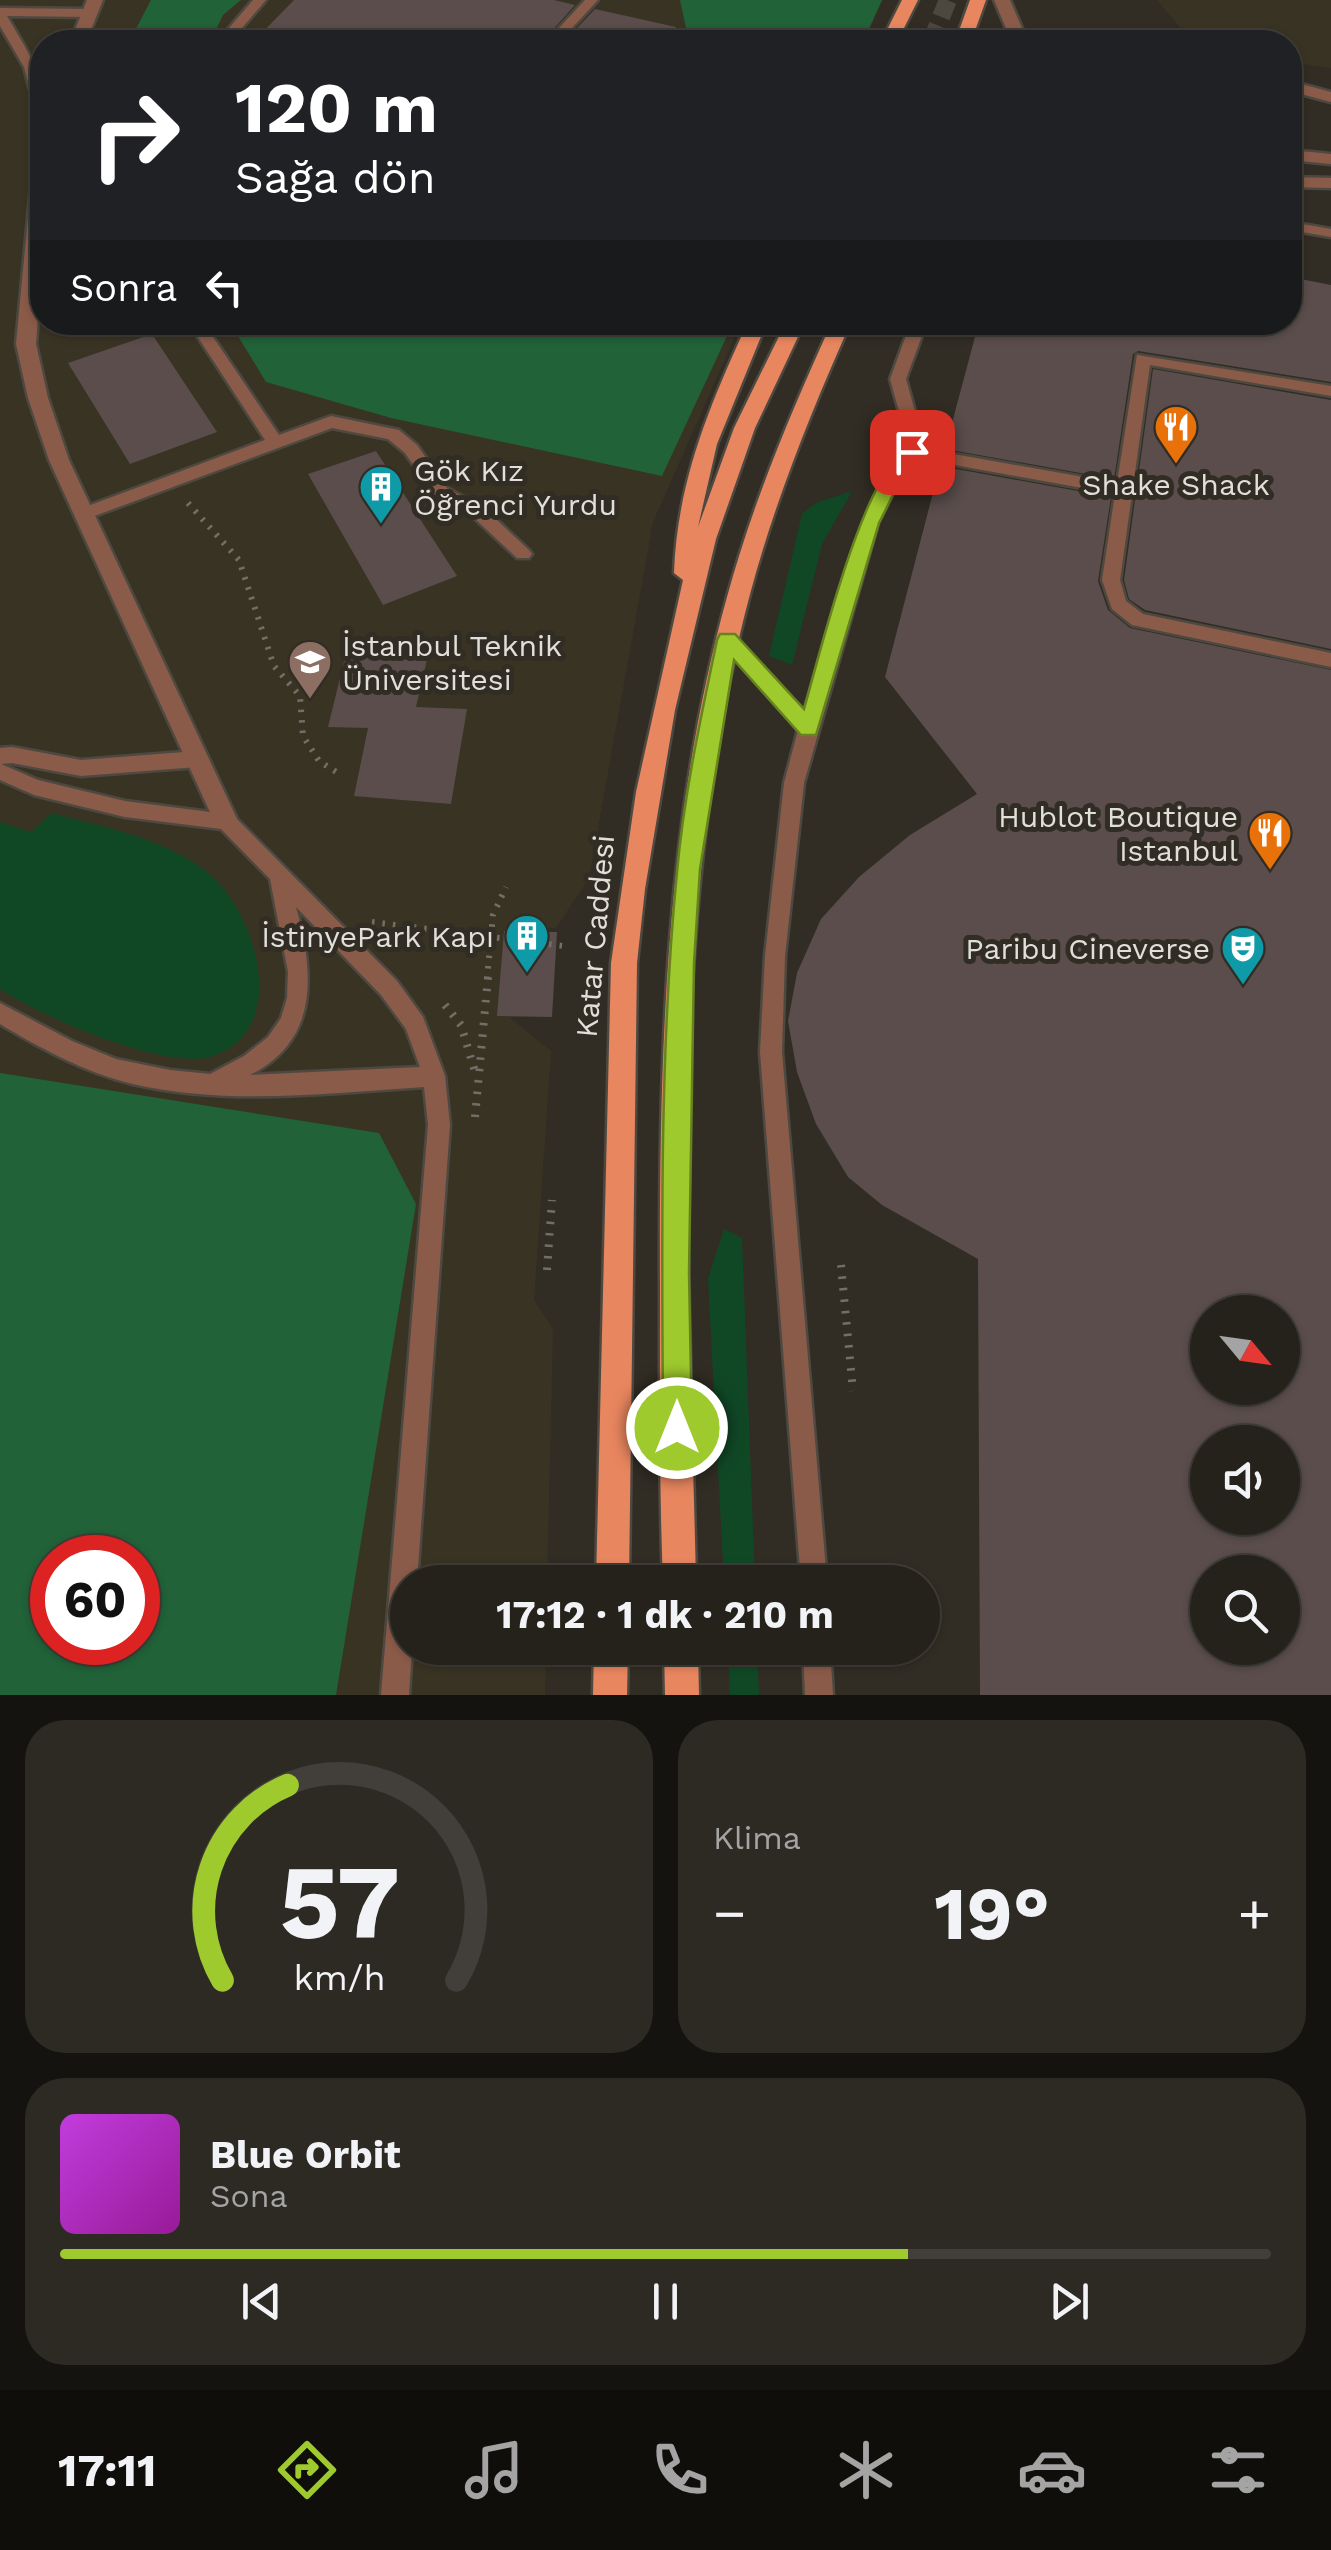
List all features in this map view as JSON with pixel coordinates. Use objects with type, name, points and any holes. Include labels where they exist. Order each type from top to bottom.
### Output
[{"type":"main road","points":[[895,30],[910,0]]},
{"type":"main road","points":[[966,30],[967,0]]},
{"type":"main road","points":[[968,30],[978,0]]},
{"type":"main road","points":[[686,603],[684,540],[692,488],[728,386],[752,335]]},
{"type":"main road","name":"Katar Caddesi","points":[[612,1565],[624,963],[642,828],[686,603],[706,526],[750,415],[790,335]]},
{"type":"main road","points":[[679,1565],[676,1273],[682,963],[691,851],[727,640],[754,542],[793,426],[836,335]]},
{"type":"main road","points":[[610,1695],[611,1665]]},
{"type":"main road","points":[[681,1665],[682,1695]]},
{"type":"street","points":[[1002,0],[1015,30]]},
{"type":"street","points":[[83,30],[92,6]]},
{"type":"street","points":[[1302,82],[1331,81]]},
{"type":"street","points":[[1302,87],[1331,97]]},
{"type":"street","points":[[1302,157],[1331,159]]},
{"type":"street","points":[[1302,183],[1331,184]]},
{"type":"street","points":[[30,299],[26,344],[58,460],[226,822]]},
{"type":"lane","points":[[234,30],[260,0]]},
{"type":"lane","points":[[563,30],[592,0]]},
{"type":"lane","points":[[30,65],[0,13],[92,6]]},
{"type":"lane","points":[[1302,228],[1331,233]]},
{"type":"lane","points":[[204,335],[274,441]]},
{"type":"lane","points":[[813,1565],[770,1052],[775,956],[794,784],[808,728],[870,523],[889,484],[912,452],[898,379],[914,335]]},
{"type":"lane","points":[[1331,391],[1143,358],[1111,580],[1112,592],[1126,613],[1138,620],[1331,660]]},
{"type":"lane","points":[[83,514],[331,422],[393,434],[411,448],[440,492],[478,512],[523,554]]},
{"type":"lane","points":[[912,452],[1124,490]]},
{"type":"lane","points":[[727,640],[808,728]]},
{"type":"lane","points":[[0,756],[81,768],[197,759]]},
{"type":"lane","points":[[0,772],[34,787],[126,809],[226,822],[388,988],[416,1024],[434,1076],[440,1125],[395,1695]]},
{"type":"lane","points":[[206,1084],[247,1068],[278,1041],[300,1001],[300,956],[279,879]]},
{"type":"lane","points":[[0,1014],[59,1048],[114,1067],[206,1084],[434,1076]]},
{"type":"lane","points":[[818,1665],[820,1695]]},
{"type":"path","points":[[184,498],[239,560],[274,666],[300,696],[303,736],[319,761],[342,775]]},
{"type":"path","points":[[478,1081],[494,915],[506,887]]},
{"type":"path","points":[[340,938],[370,922],[563,946]]},
{"type":"path","points":[[547,1270],[552,1200]]},
{"type":"path","points":[[842,1264],[853,1391]]},
{"type":"shaded area","name":"İstanbul Teknik Üniversitesi","points":[[0,0],[883,0],[869,30],[30,30],[30,335],[736,335],[653,522],[589,878],[556,928],[518,927],[511,1019],[551,1051],[534,1300],[553,1329],[547,1565],[390,1565],[390,1665],[546,1665],[545,1695],[0,1695]]},
{"type":"shaded area","points":[[1157,0],[1331,0],[1331,68],[1302,64],[1302,30],[1182,30]]},
{"type":"green space","points":[[151,0],[241,0],[223,15],[216,30],[135,30]]},
{"type":"green space","points":[[680,0],[882,0],[868,30],[686,28]]},
{"type":"green space","points":[[237,335],[727,335],[662,476],[391,418],[266,382]]},
{"type":"green space","points":[[852,491],[822,544],[792,665],[769,656],[802,514],[816,503]]},
{"type":"green space","points":[[52,813],[171,850],[207,872],[225,890],[240,913],[258,969],[259,996],[252,1021],[237,1042],[213,1056],[166,1056],[104,1039],[0,989],[0,822],[31,832]]},
{"type":"green space","points":[[0,1073],[379,1133],[416,1204],[336,1695],[0,1695]]},
{"type":"green space","points":[[724,1229],[742,1238],[754,1565],[723,1565],[708,1279]]},
{"type":"green space","points":[[729,1665],[758,1665],[759,1695],[730,1695]]},
{"type":"building","points":[[294,0],[554,0],[575,5],[553,30],[265,30]]},
{"type":"building","points":[[595,9],[676,27],[676,30],[575,30]]},
{"type":"building","points":[[1302,279],[1331,285],[1331,382],[1138,351],[1133,354],[1114,479],[945,449],[976,335],[1302,335]]},
{"type":"building","points":[[153,335],[217,432],[130,464],[68,363]]},
{"type":"building","points":[[1153,369],[1331,400],[1331,649],[1145,610],[1129,599],[1124,580]]},
{"type":"building","name":"Gök Kız Öğrenci Yurdu","points":[[376,451],[457,576],[383,605],[308,474]]},
{"type":"building","points":[[940,466],[1111,497],[1098,581],[1108,610],[1130,628],[1331,670],[1331,1695],[980,1695],[978,1259],[882,1205],[848,1177],[816,1124],[797,1072],[788,1021],[797,973],[821,919],[859,877],[910,835],[977,794],[885,677]]},
{"type":"building","points":[[349,641],[431,642],[416,707],[467,709],[451,804],[354,796],[368,728],[328,727]]},
{"type":"building","name":"İstinyePark Kapı","points":[[504,931],[557,932],[552,1017],[497,1016]]},
{"type":"tunnel","points":[[936,30],[948,0]]},
{"type":"place","name":"Shake Shack","points":[[1176,465]]},
{"type":"place","name":"Gök Kız Öğrenci Yurdu","points":[[381,525]]},
{"type":"place","name":"İstanbul Teknik Üniversitesi","points":[[310,700]]},
{"type":"place","name":"Hublot Boutique Istanbul","points":[[1270,871]]},
{"type":"place","name":"İstinyePark Kapı","points":[[527,974]]},
{"type":"place","name":"Paribu Cineverse","points":[[1243,986]]},
{"type":"route","points":[[677,1428],[682,963],[688,869],[706,744],[727,640],[808,728],[854,565],[889,484],[912,452]]}]
